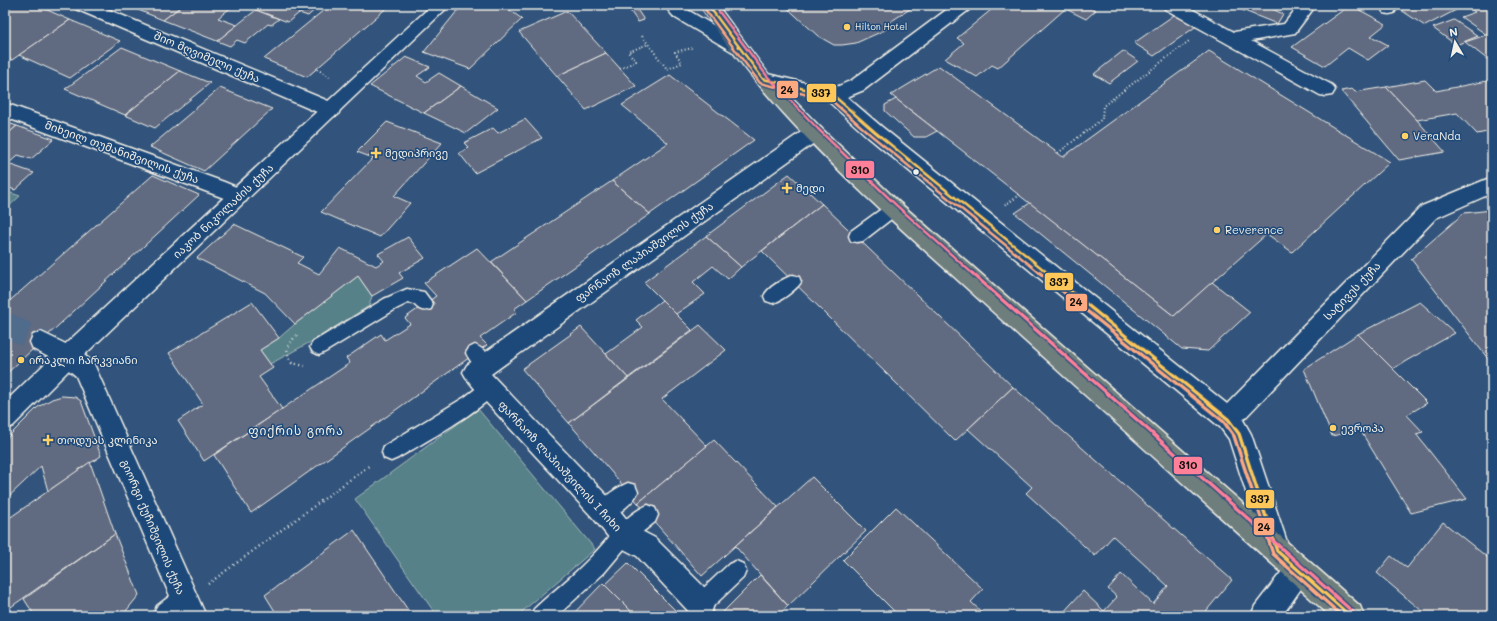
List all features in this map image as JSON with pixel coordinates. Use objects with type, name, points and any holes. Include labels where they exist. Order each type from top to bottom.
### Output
[{"type":"main road","points":[[708,5],[763,79],[814,133],[893,209],[1350,616]]},
{"type":"street","name":"შიო მღვიმელი ქუჩა","points":[[82,5],[331,110]]},
{"type":"street","name":"იაკობ ნიკოლაძის ქუჩა","points":[[5,418],[68,356],[442,5]]},
{"type":"street","points":[[672,5],[680,13],[739,48]]},
{"type":"street","points":[[676,5],[692,5]]},
{"type":"street","points":[[834,96],[858,85],[964,5]]},
{"type":"street","points":[[1171,5],[1326,90]]},
{"type":"street","points":[[1233,38],[1289,29],[1308,5]]},
{"type":"street","points":[[763,79],[834,96],[881,137],[1228,418],[1239,434],[1277,551]]},
{"type":"street","name":"მიხეილ თუმანიშვილის ქუჩა","points":[[5,110],[217,186],[239,196]]},
{"type":"street","name":"ფარნაოზ ლაპიაშვილის ქუჩა","points":[[481,369],[814,133]]},
{"type":"street","name":"სატივეს ქუჩა","points":[[1228,418],[1429,212],[1492,185]]},
{"type":"street","name":"გიორგი ქუჩიშვილის ქუჩა","points":[[41,342],[68,356],[85,369],[97,395],[181,611]]},
{"type":"street","name":"ფარნაოზ ლაპიაშვილის I ჩიხი","points":[[481,369],[623,535],[646,547],[701,604]]},
{"type":"street","points":[[1265,616],[1298,571]]},
{"type":"lane","points":[[857,236],[893,209]]},
{"type":"lane","points":[[772,296],[793,282]]},
{"type":"lane","points":[[319,347],[378,310],[407,296],[418,297],[425,304]]},
{"type":"lane","points":[[391,452],[471,402],[481,369]]},
{"type":"lane","points":[[604,511],[628,492]]},
{"type":"lane","points":[[541,616],[597,566],[623,535],[648,515]]},
{"type":"lane","points":[[701,604],[736,571]]},
{"type":"path","points":[[1058,153],[1102,119],[1103,106],[1209,26]]},
{"type":"path","points":[[642,36],[667,69],[682,63],[674,52],[692,48]]},
{"type":"path","points":[[620,69],[636,61],[628,52],[648,44]]},
{"type":"path","points":[[317,69],[334,80]]},
{"type":"path","points":[[1003,207],[1020,195]]},
{"type":"path","points":[[181,611],[359,473]]},
{"type":"green space","points":[[5,191],[20,196],[5,210]]},
{"type":"green space","points":[[358,276],[372,296],[369,306],[314,340],[270,364],[260,350],[279,338]]},
{"type":"green space","points":[[478,409],[595,549],[517,616],[437,616],[355,499]]},
{"type":"building","points":[[5,5],[36,5],[70,20],[12,60],[5,56]]},
{"type":"building","points":[[126,5],[183,5],[163,20]]},
{"type":"building","points":[[183,5],[234,5],[218,18],[237,25],[217,41],[163,20]]},
{"type":"building","points":[[262,5],[320,5],[308,16],[299,13],[288,22],[256,10]]},
{"type":"building","points":[[330,5],[390,5],[307,77],[264,59]]},
{"type":"building","points":[[462,5],[503,5],[522,19],[470,69],[424,52]]},
{"type":"building","points":[[626,5],[634,5],[644,20],[638,22]]},
{"type":"building","name":"Hilton Hotel","points":[[784,5],[916,5],[887,24],[885,30],[856,43],[834,45],[818,36]]},
{"type":"building","points":[[997,5],[1058,5],[1065,9],[998,68],[992,65],[977,77],[945,59],[964,43],[957,38]]},
{"type":"building","points":[[1058,5],[1086,5],[1096,10],[1086,19]]},
{"type":"building","points":[[1239,5],[1264,5],[1283,14],[1277,24],[1237,8]]},
{"type":"building","points":[[1350,5],[1386,24],[1371,36],[1388,45],[1368,60],[1348,48],[1325,66],[1292,47]]},
{"type":"building","points":[[1452,5],[1458,9],[1425,26],[1395,6]]},
{"type":"building","points":[[1466,5],[1485,5],[1492,10],[1492,33],[1487,35],[1461,17],[1475,12]]},
{"type":"building","points":[[256,10],[279,19],[271,25],[268,24],[245,43],[237,40],[230,46],[217,41]]},
{"type":"building","points":[[567,11],[606,53],[557,76],[519,32]]},
{"type":"building","points":[[1177,13],[1198,25],[1154,56],[1134,43]]},
{"type":"building","points":[[70,20],[120,41],[70,78],[19,55]]},
{"type":"building","points":[[1454,20],[1478,36],[1456,45],[1433,28]]},
{"type":"building","points":[[1492,33],[1492,63],[1465,42]]},
{"type":"building","points":[[122,47],[180,71],[125,115],[65,89]]},
{"type":"building","points":[[1123,51],[1138,61],[1109,83],[1094,74]]},
{"type":"building","points":[[1209,51],[1390,162],[1292,252],[1267,234],[1174,316],[891,95],[939,66],[1063,157]]},
{"type":"building","points":[[606,53],[636,86],[586,110],[557,76]]},
{"type":"building","points":[[406,57],[430,67],[417,76],[426,82],[439,73],[461,86],[424,113],[370,86]]},
{"type":"building","points":[[180,71],[210,83],[155,128],[125,115]]},
{"type":"building","points":[[670,75],[754,140],[650,214],[612,181],[668,143],[622,105]]},
{"type":"building","points":[[1425,80],[1436,91],[1492,80],[1492,131],[1477,134],[1457,113],[1417,120],[1386,87]]},
{"type":"building","points":[[461,86],[498,108],[466,133],[424,113]]},
{"type":"building","name":"VeraNda","points":[[1386,87],[1445,152],[1399,160],[1341,91],[1352,89],[1355,92]]},
{"type":"building","points":[[220,88],[272,109],[204,171],[150,147]]},
{"type":"building","points":[[896,99],[937,131],[926,137],[914,137],[885,111],[885,105]]},
{"type":"building","points":[[525,119],[542,138],[475,173],[459,153],[469,148],[464,143],[493,128],[498,133]]},
{"type":"building","points":[[5,122],[17,126],[5,136]]},
{"type":"building","points":[[387,122],[442,143],[394,196],[410,203],[380,237],[321,212],[373,158],[357,152]]},
{"type":"building","points":[[17,126],[54,139],[31,159],[18,155],[8,164],[34,173],[15,190],[5,186],[5,136]]},
{"type":"building","points":[[789,174],[822,204],[741,267],[706,236]]},
{"type":"building","points":[[153,175],[199,195],[5,375],[5,305]]},
{"type":"building","points":[[612,181],[650,214],[527,300],[491,262]]},
{"type":"building","points":[[1030,203],[1174,316],[1212,282],[1250,312],[1208,351],[1182,349],[1015,213]]},
{"type":"building","points":[[822,204],[1013,387],[955,441],[762,251]]},
{"type":"building","points":[[1492,210],[1492,364],[1411,259],[1464,213]]},
{"type":"building","points":[[234,224],[303,257],[297,263],[319,274],[340,248],[376,266],[384,261],[378,254],[408,237],[425,258],[399,273],[403,278],[372,296],[358,276],[295,324],[265,293],[197,258]]},
{"type":"building","points":[[706,236],[741,267],[728,279],[713,266],[693,282],[705,294],[676,314],[644,282]]},
{"type":"building","points":[[477,248],[527,300],[514,309],[517,312],[480,338],[487,345],[251,513],[214,455],[350,363],[346,358],[381,334],[385,340],[410,324],[405,318],[436,296],[424,283]]},
{"type":"building","points":[[662,300],[692,330],[628,378],[606,354],[643,327],[636,320]]},
{"type":"building","points":[[252,302],[279,338],[260,350],[273,368],[259,377],[282,409],[204,461],[178,421],[203,404],[169,353]]},
{"type":"building","points":[[1420,302],[1455,333],[1392,369],[1358,334]]},
{"type":"building","points":[[700,325],[726,350],[662,399],[707,446],[638,503],[569,423]]},
{"type":"building","points":[[581,327],[628,378],[569,423],[522,369]]},
{"type":"building","points":[[1358,334],[1427,403],[1407,415],[1423,432],[1416,434],[1467,499],[1411,513],[1360,430],[1332,436],[1304,369]]},
{"type":"building","points":[[1013,387],[1232,580],[1202,616],[1061,615],[1083,591],[1104,611],[1117,597],[1108,589],[1121,574],[1153,604],[1168,586],[1113,536],[1095,556],[1026,493],[1032,487],[968,429]]},
{"type":"building","points":[[62,396],[75,397],[81,401],[101,456],[48,491],[41,466],[5,500],[5,440],[38,407],[52,399]]},
{"type":"building","points":[[714,440],[778,507],[702,576],[638,503]]},
{"type":"building","points":[[90,462],[115,534],[5,611],[5,521]]},
{"type":"building","points":[[812,477],[866,531],[788,606],[735,546]]},
{"type":"building","points":[[896,507],[983,589],[971,602],[986,616],[899,616],[843,560]]},
{"type":"building","points":[[1443,522],[1492,561],[1492,616],[1428,616],[1377,573],[1391,556],[1407,568]]},
{"type":"building","points":[[354,530],[412,616],[278,616],[265,595]]},
{"type":"building","points":[[115,534],[139,595],[122,616],[35,616],[24,599]]},
{"type":"building","points":[[1492,547],[1492,561],[1486,556]]},
{"type":"building","points":[[628,563],[681,616],[636,616],[605,585]]},
{"type":"building","points":[[760,575],[788,606],[777,616],[719,616]]},
{"type":"building","points":[[603,583],[636,616],[571,616]]},
{"type":"tunnel","points":[[5,324],[41,342]]},
{"type":"transit line","name":"337","points":[[708,5],[763,79],[834,96],[875,132],[1228,419],[1239,434],[1277,551],[1350,616]]},
{"type":"transit line","name":"310","points":[[714,5],[767,76],[818,129],[896,205],[1353,612]]},
{"type":"transit line","name":"24","points":[[704,8],[760,83],[832,101],[872,136],[1224,422],[1234,436],[1273,554],[1342,616]]},
{"type":"place","name":"Hilton Hotel","points":[[847,27]]},
{"type":"place","name":"VeraNda","points":[[1405,136]]},
{"type":"place","name":"მედიპრივე","points":[[376,153]]},
{"type":"place","name":"მედი","points":[[787,188]]},
{"type":"place","name":"Reverence","points":[[1217,230]]},
{"type":"place","name":"ირაკლი ჩარკვიანი","points":[[21,360]]},
{"type":"place","name":"ევროპა","points":[[1333,428]]},
{"type":"place","name":"თოდუას კლინიკა","points":[[48,440]]},
{"type":"district","name":"ფიქრის გორა","points":[[296,431]]}]
